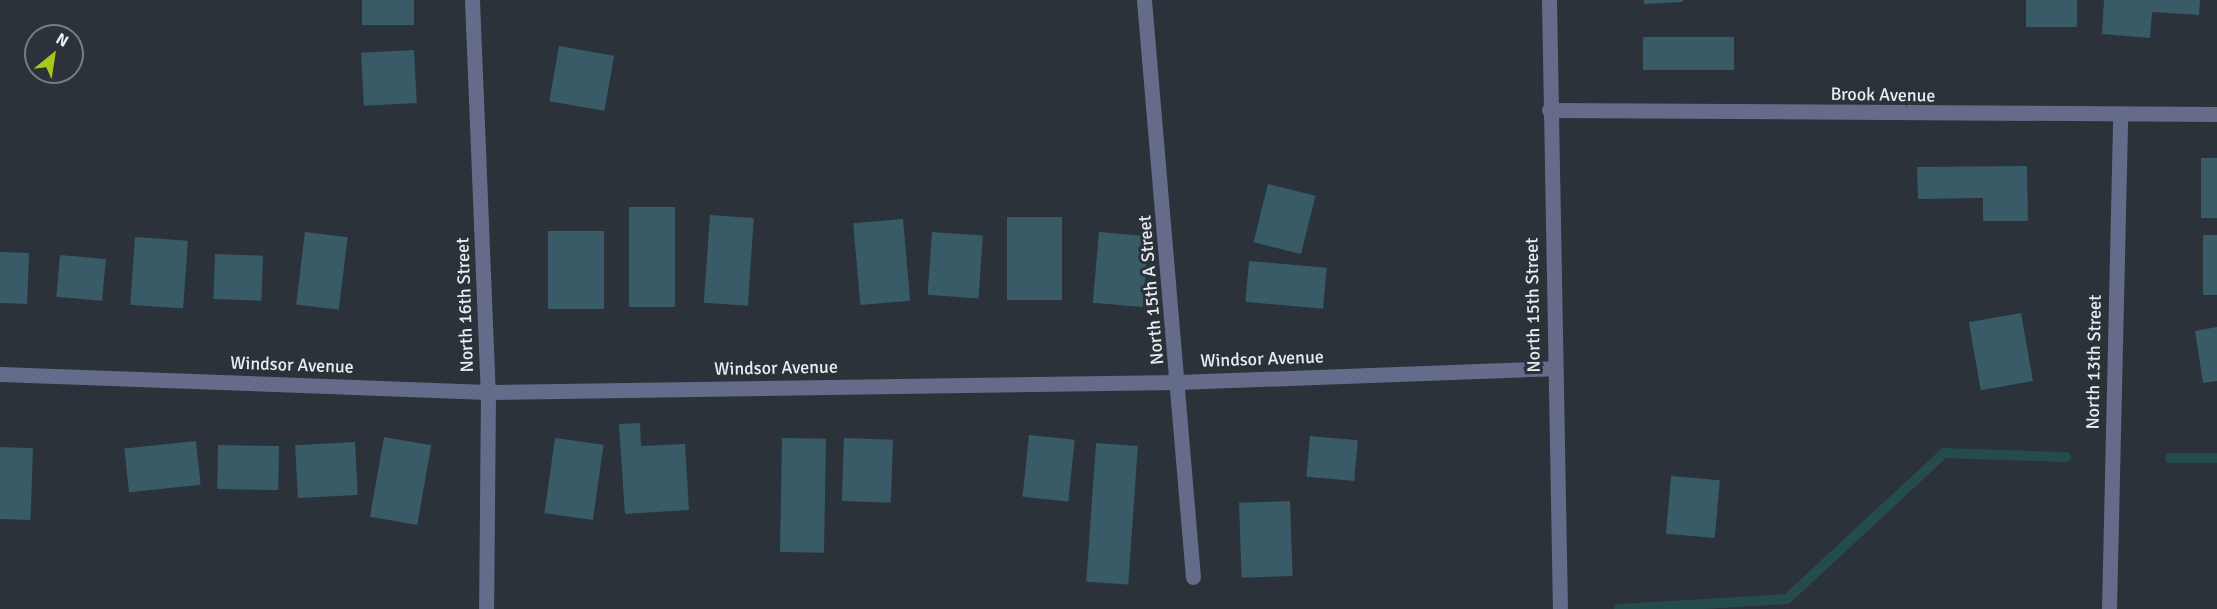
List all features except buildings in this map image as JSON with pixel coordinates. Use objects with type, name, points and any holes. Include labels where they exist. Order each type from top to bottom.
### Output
[{"type":"street","name":"North 16th Street","points":[[472,0],[488,392],[486,609]]},
{"type":"street","name":"North 15th A Street","points":[[1144,0],[1179,382],[1193,577]]},
{"type":"street","name":"North 15th Street","points":[[1549,0],[1549,110],[1560,609]]},
{"type":"street","name":"Brook Avenue","points":[[1549,110],[2120,117],[2217,114]]},
{"type":"street","name":"North 13th Street","points":[[2109,609],[2120,117]]},
{"type":"street","name":"Windsor Avenue","points":[[0,374],[488,392],[1179,382],[1554,369]]},
{"type":"waterway","points":[[1619,609],[1787,599],[1944,453],[2066,457]]},
{"type":"waterway","points":[[2170,458],[2217,458]]}]
